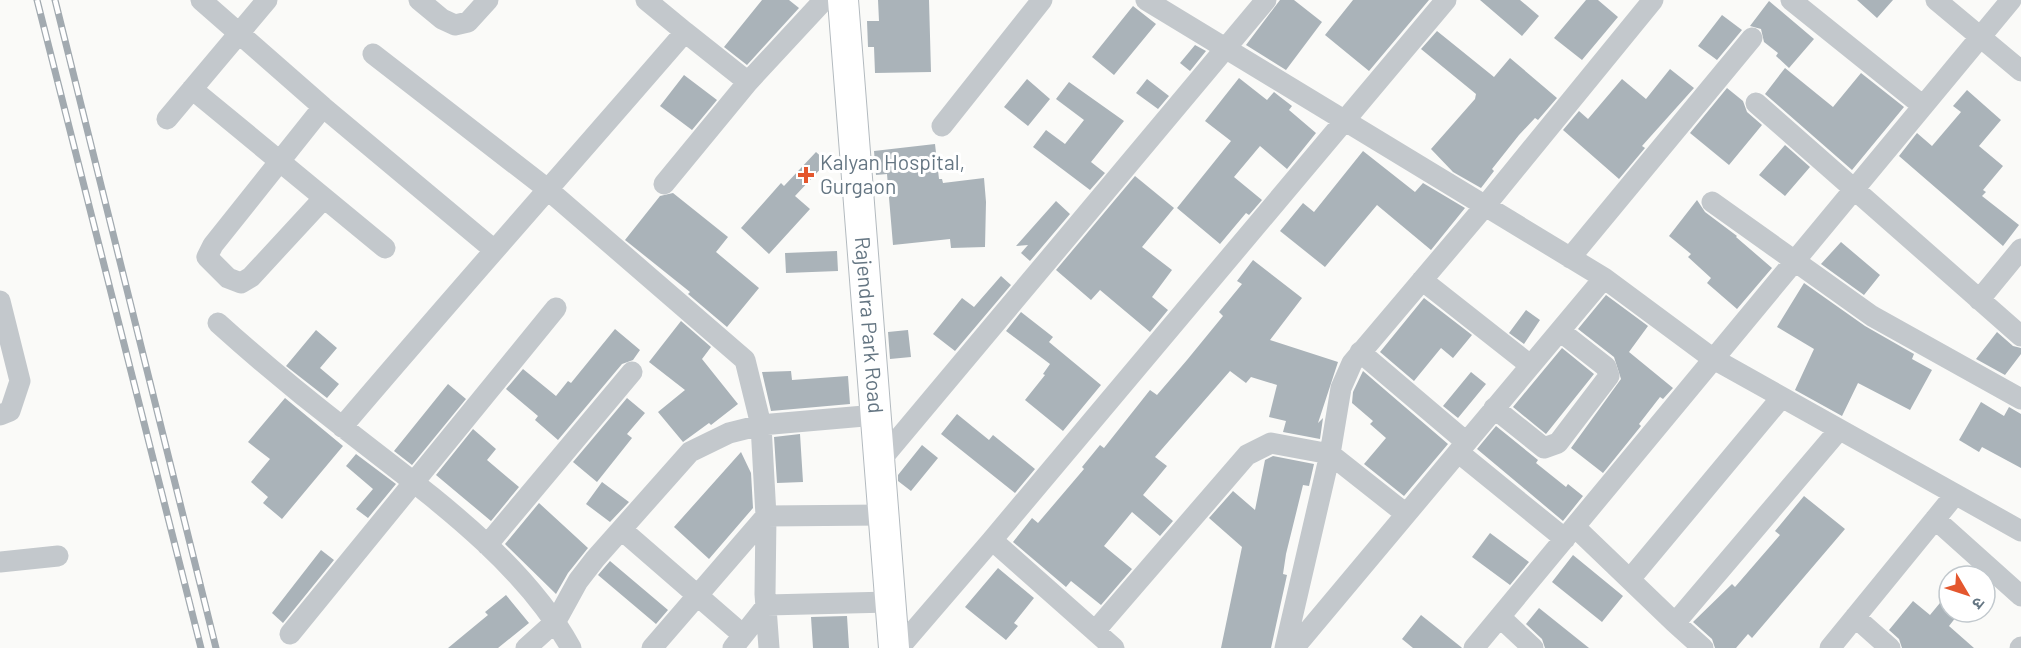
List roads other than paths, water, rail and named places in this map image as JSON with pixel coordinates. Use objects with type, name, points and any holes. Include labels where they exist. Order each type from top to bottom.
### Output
[{"type":"street","points":[[201,0],[323,107],[493,249]]},
{"type":"street","points":[[167,119],[267,0]]},
{"type":"street","points":[[419,0],[442,19],[455,26],[468,22],[488,0]]},
{"type":"street","points":[[646,0],[748,82]]},
{"type":"street","points":[[664,184],[748,82],[824,0]]},
{"type":"street","name":"Rajendra Park Road","points":[[843,0],[890,602],[896,648]]},
{"type":"street","points":[[942,126],[1042,0]]},
{"type":"street","points":[[1146,0],[1604,278],[1712,358],[1954,496],[2021,531]]},
{"type":"street","points":[[879,462],[1266,0]]},
{"type":"street","points":[[896,648],[992,540],[1446,0]]},
{"type":"street","points":[[1286,648],[1330,454],[1341,388],[1360,352],[1485,207],[1653,0]]},
{"type":"street","points":[[1791,0],[1923,106]]},
{"type":"street","points":[[1936,0],[2021,71]]},
{"type":"street","points":[[1474,648],[2011,0]]},
{"type":"street","points":[[342,427],[493,249],[546,188],[580,154],[685,32]]},
{"type":"street","points":[[1570,258],[1752,38]]},
{"type":"street","points":[[373,54],[546,188],[745,360],[761,424],[769,648]]},
{"type":"street","points":[[192,89],[385,248]]},
{"type":"street","points":[[1756,103],[2021,336]]},
{"type":"street","points":[[323,107],[213,245],[207,257],[228,278],[241,282],[250,277],[324,198]]},
{"type":"street","points":[[1712,202],[1872,316],[2021,399]]},
{"type":"street","points":[[1979,300],[2021,249]]},
{"type":"street","points":[[1294,648],[1604,278]]},
{"type":"street","points":[[1422,280],[1530,365]]},
{"type":"street","points":[[0,301],[20,381],[10,411],[0,415]]},
{"type":"street","points":[[290,634],[556,308]]},
{"type":"street","points":[[218,323],[487,544],[556,621],[571,648]]},
{"type":"street","points":[[1494,408],[1544,448],[1558,443],[1609,376],[1606,367],[1560,331]]},
{"type":"street","points":[[1360,352],[1462,447],[1630,579],[1702,648]]},
{"type":"street","points":[[487,544],[632,372]]},
{"type":"street","points":[[1630,579],[1781,398]]},
{"type":"street","points":[[526,648],[556,621],[584,573],[672,469],[690,452],[729,433],[761,424],[876,415]]},
{"type":"street","points":[[1675,623],[1839,430]]},
{"type":"street","points":[[1095,631],[1247,455],[1271,443],[1330,454],[1406,514]]},
{"type":"street","points":[[1830,648],[1954,496]]},
{"type":"street","points":[[652,648],[766,516],[884,515]]},
{"type":"street","points":[[1935,519],[2021,596]]},
{"type":"street","points":[[622,530],[698,595],[738,642],[767,605]]},
{"type":"street","points":[[992,540],[1114,648]]},
{"type":"street","points":[[0,562],[58,556]]},
{"type":"street","points":[[767,605],[890,602]]},
{"type":"street","points":[[1500,617],[1533,648]]},
{"type":"street","points":[[1855,617],[1890,648]]},
{"type":"railway","points":[[37,0],[201,648]]},
{"type":"railway","points":[[55,0],[216,648]]},
{"type":"place","name":"Kalyan Hospital, Gurgaon","points":[[806,175]]}]
